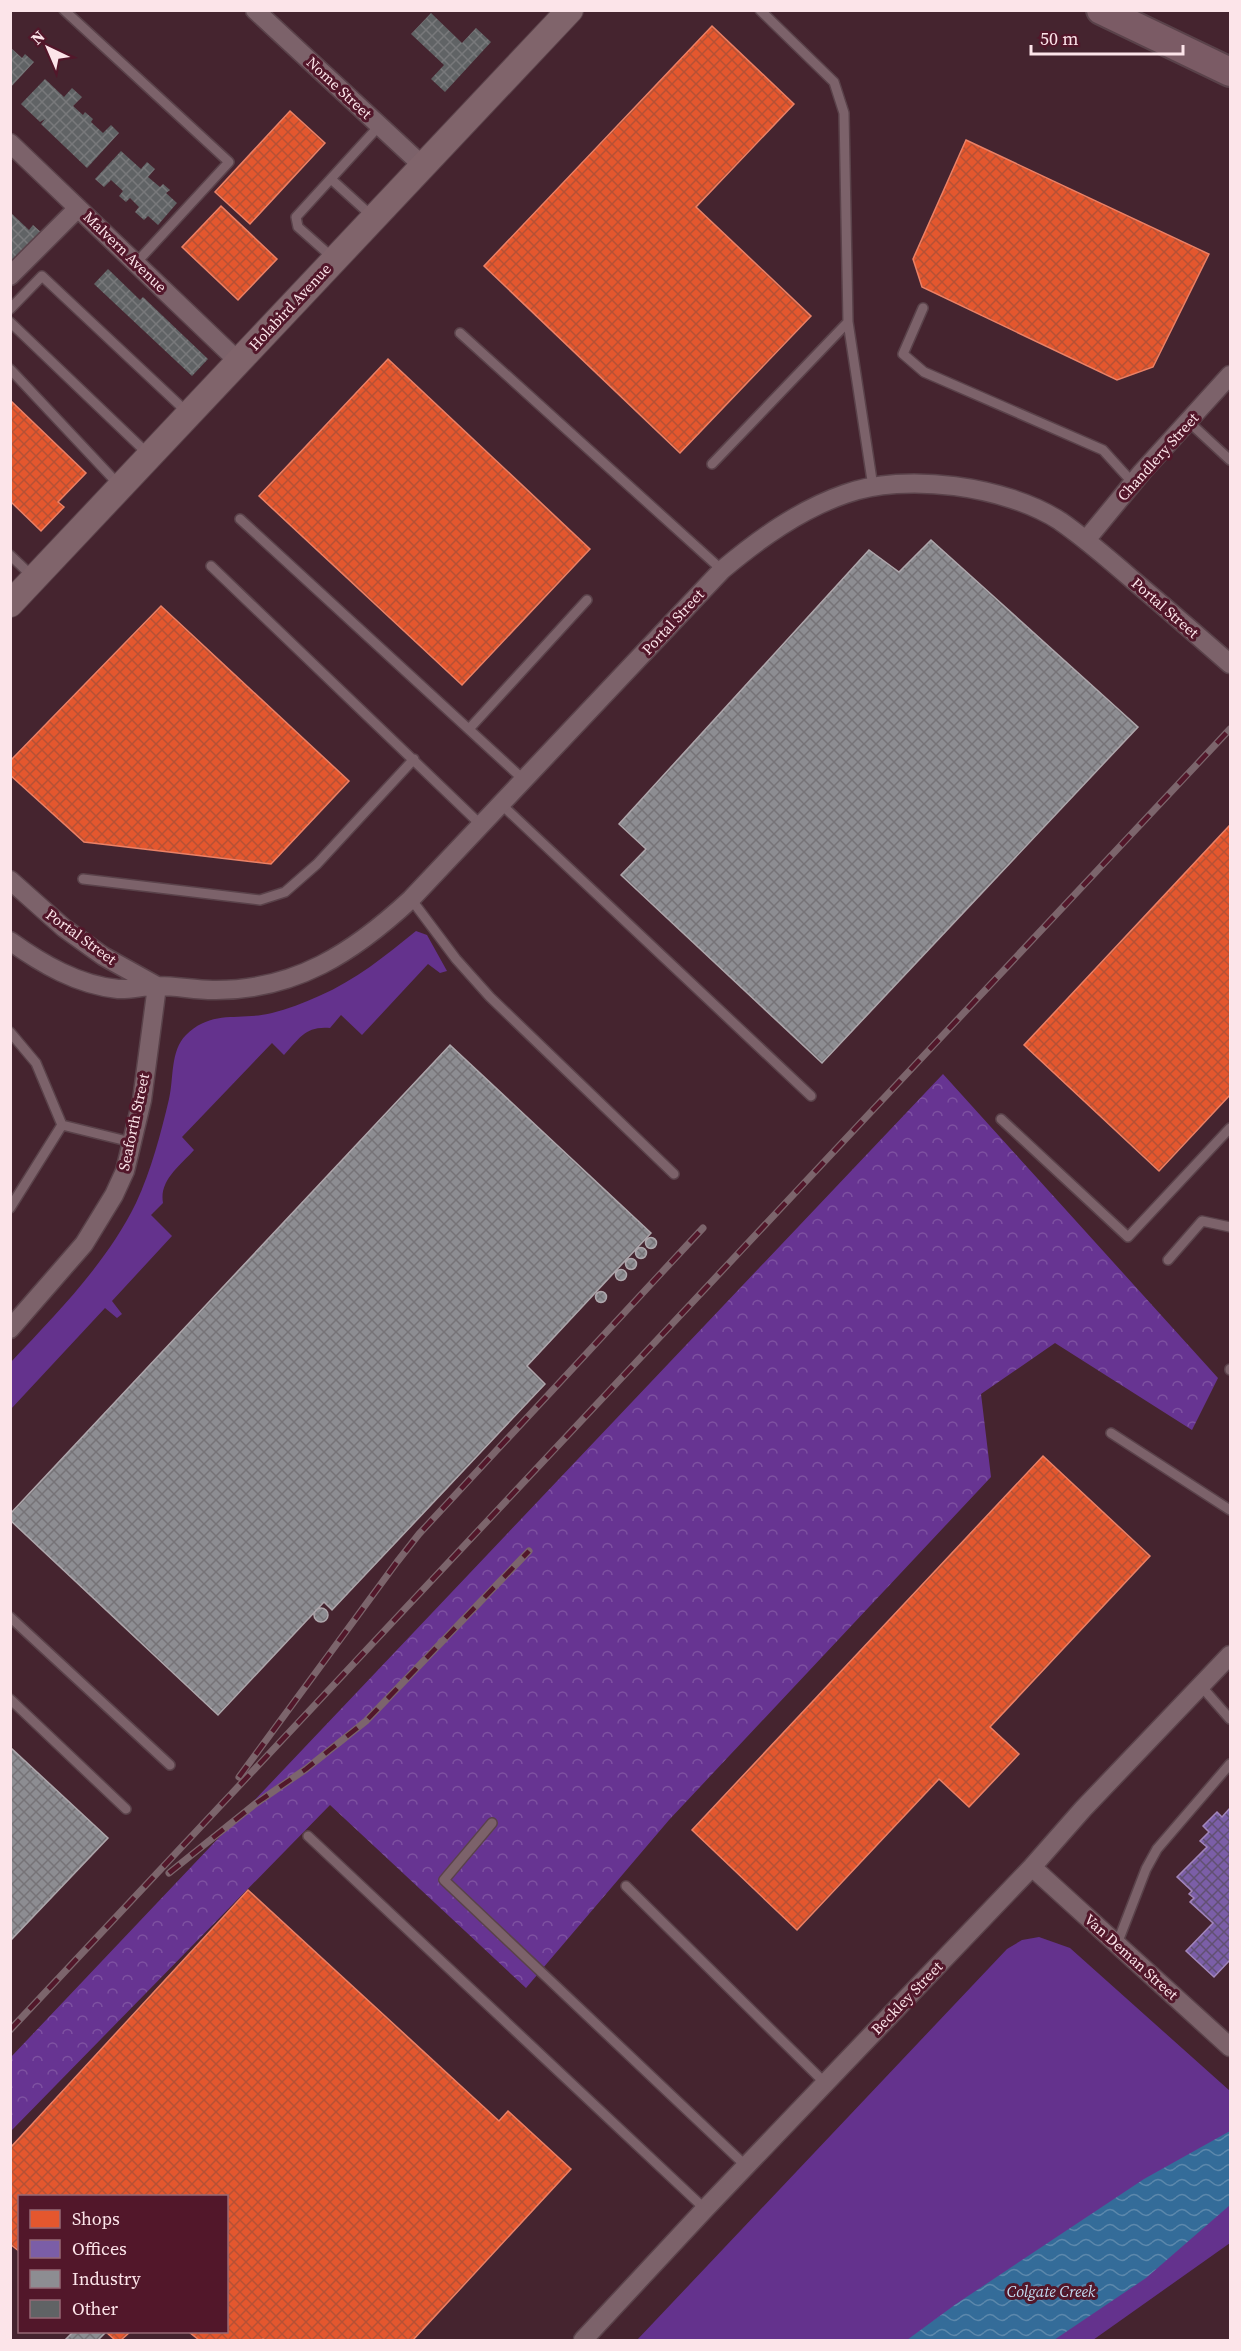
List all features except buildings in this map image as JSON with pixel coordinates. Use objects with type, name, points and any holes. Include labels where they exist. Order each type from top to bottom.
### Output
[{"type":"main road","name":"Holabird Avenue","points":[[10,604],[570,10]]},
{"type":"main road","points":[[1101,10],[1230,72]]},
{"type":"street","name":"Nome Street","points":[[255,10],[423,166]]},
{"type":"street","name":"Malvern Avenue","points":[[10,143],[239,362]]},
{"type":"street","points":[[10,276],[78,208]]},
{"type":"street","name":"Chandlery Street","points":[[1086,540],[1230,375]]},
{"type":"street","name":"Portal Street","points":[[10,941],[51,968],[78,980],[118,989],[157,986],[214,990],[251,987],[292,977],[323,965],[355,946],[411,899],[722,570],[743,552],[789,520],[846,493],[873,487],[927,484],[965,487],[1034,507],[1058,520],[1086,540],[1230,664]]},
{"type":"street","name":"Portal Street","points":[[10,880],[72,934],[103,956],[157,986]]},
{"type":"street","name":"Seaforth Street","points":[[10,1329],[84,1244],[114,1196],[125,1171],[142,1100],[157,986]]},
{"type":"street","name":"Beckley Street","points":[[583,2340],[1230,1655]]},
{"type":"street","name":"Van Deman Street","points":[[1032,1867],[1230,2047]]},
{"type":"lane","points":[[63,10],[229,162],[136,263]]},
{"type":"lane","points":[[760,10],[834,82],[844,113],[848,322],[873,487]]},
{"type":"lane","points":[[335,260],[298,227],[296,217],[379,126]]},
{"type":"lane","points":[[331,179],[374,218]]},
{"type":"lane","points":[[10,309],[42,276],[190,414]]},
{"type":"lane","points":[[922,309],[903,354],[924,372],[1103,450],[1134,483]]},
{"type":"lane","points":[[10,322],[150,456]]},
{"type":"lane","points":[[712,464],[848,322]]},
{"type":"lane","points":[[460,333],[722,570]]},
{"type":"lane","points":[[10,369],[121,486]]},
{"type":"lane","points":[[1189,422],[1230,460]]},
{"type":"lane","points":[[240,519],[524,780]]},
{"type":"lane","points":[[10,555],[35,578]]},
{"type":"lane","points":[[211,566],[481,825]]},
{"type":"lane","points":[[469,729],[587,600]]},
{"type":"lane","points":[[83,879],[260,900],[271,898],[285,892],[317,864],[414,759]]},
{"type":"lane","points":[[501,804],[811,1096]]},
{"type":"lane","points":[[411,899],[456,959],[490,997],[674,1174]]},
{"type":"lane","points":[[10,1032],[36,1063],[62,1125]]},
{"type":"lane","points":[[1001,1119],[1128,1237],[1230,1128]]},
{"type":"lane","points":[[62,1125],[132,1142]]},
{"type":"lane","points":[[10,1208],[62,1125]]},
{"type":"lane","points":[[1168,1260],[1202,1221],[1230,1227]]},
{"type":"lane","points":[[1111,1432],[1230,1510]]},
{"type":"lane","points":[[10,1617],[170,1765]]},
{"type":"lane","points":[[1201,1686],[1230,1719]]},
{"type":"lane","points":[[10,1700],[126,1809]]},
{"type":"lane","points":[[1117,1945],[1146,1869],[1157,1849],[1230,1764]]},
{"type":"lane","points":[[492,1823],[444,1880],[746,2166]]},
{"type":"lane","points":[[308,1836],[705,2209]]},
{"type":"lane","points":[[626,1886],[825,2083]]},
{"type":"green space","points":[[943,1074],[1218,1378],[1192,1430],[1055,1343],[981,1394],[991,1477],[669,1820],[526,1988],[330,1805],[11,2131],[11,2057]]},
{"type":"shaded area","points":[[416,931],[427,935],[447,971],[440,973],[428,964],[362,1035],[341,1015],[330,1028],[315,1029],[304,1034],[284,1055],[272,1043],[182,1137],[194,1150],[167,1180],[163,1203],[151,1215],[172,1236],[112,1301],[122,1314],[117,1318],[105,1308],[11,1409],[11,1362],[80,1287],[110,1247],[136,1203],[163,1125],[177,1049],[186,1035],[206,1022],[227,1017],[272,1013],[296,1006],[333,990],[358,975]]},
{"type":"shaded area","points":[[1039,1937],[1070,1948],[1230,2091],[1230,2243],[1093,2340],[637,2340],[1007,1949],[1022,1940]]},
{"type":"water","name":"Colgate Creek","points":[[1230,2131],[1230,2205],[1146,2278],[1054,2340],[907,2340],[956,2304],[1144,2179]]},
{"type":"railway","points":[[10,2030],[1230,729]]},
{"type":"railway","points":[[239,1777],[419,1534],[703,1228]]},
{"type":"railway","points":[[169,1873],[255,1804],[306,1769],[366,1721],[529,1551]]}]
